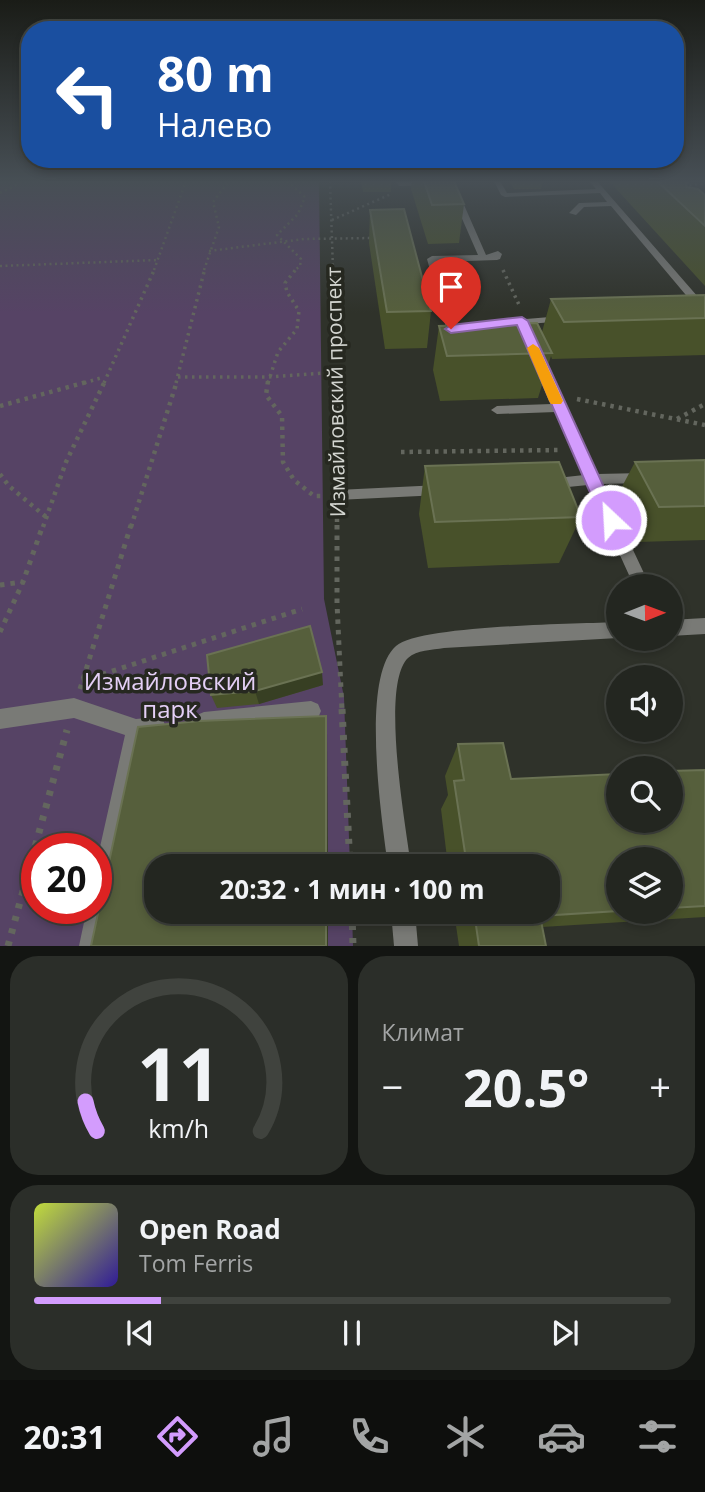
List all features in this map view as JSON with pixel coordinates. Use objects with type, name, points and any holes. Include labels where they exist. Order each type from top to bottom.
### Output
[{"type":"street","points":[[469,225],[483,257]]},
{"type":"street","points":[[631,225],[705,313]]},
{"type":"street","points":[[498,255],[432,258],[451,329],[467,334],[478,325],[574,319]]},
{"type":"street","points":[[692,315],[705,313]]},
{"type":"street","points":[[522,321],[558,408],[636,574]]},
{"type":"street","points":[[497,410],[558,408]]},
{"type":"street","points":[[529,486],[591,479],[654,478]]},
{"type":"street","points":[[337,495],[461,489]]},
{"type":"street","points":[[683,627],[705,626]]},
{"type":"street","points":[[398,854],[384,713],[388,676],[399,654],[418,644],[444,640],[606,631]]},
{"type":"street","points":[[0,719],[74,708],[136,729],[311,711]]},
{"type":"street","points":[[91,946],[136,729]]},
{"type":"street","points":[[404,924],[406,946]]},
{"type":"path","points":[[0,632],[23,582],[66,461],[158,260],[170,225]]},
{"type":"path","points":[[9,946],[74,708],[178,377],[209,251],[219,225]]},
{"type":"path","points":[[289,225],[277,235],[281,242],[301,259],[300,266],[291,273],[285,283],[287,292],[299,311],[297,329],[281,344],[272,360],[266,396],[282,416],[284,462],[294,480],[314,496],[337,495]]},
{"type":"path","name":"Измайловский проспект","points":[[332,225],[337,372],[337,603],[349,854]]},
{"type":"path","points":[[209,251],[281,242],[372,238]]},
{"type":"path","points":[[498,255],[523,313],[522,321]]},
{"type":"path","points":[[0,266],[158,260]]},
{"type":"path","points":[[178,377],[268,377],[337,372]]},
{"type":"path","points":[[0,406],[105,377]]},
{"type":"path","points":[[553,394],[705,425]]},
{"type":"path","points":[[676,419],[705,404]]},
{"type":"path","points":[[401,452],[577,449]]},
{"type":"path","points":[[0,474],[9,486],[46,517]]},
{"type":"path","points":[[0,585],[23,582]]},
{"type":"path","points":[[70,686],[302,609]]},
{"type":"path","points":[[353,924],[354,946]]},
{"type":"green space","name":"Измайловский парк","points":[[0,225],[320,225],[324,599],[344,697],[350,854],[144,854],[144,924],[352,924],[353,946],[0,946]]},
{"type":"building","points":[[373,225],[408,225],[431,311],[387,312]]},
{"type":"building","points":[[705,295],[705,318],[564,322],[551,299]]},
{"type":"building","points":[[537,323],[552,353],[447,356],[439,326]]},
{"type":"building","points":[[705,460],[705,506],[659,507],[635,462]]},
{"type":"building","points":[[559,462],[581,517],[435,522],[425,466]]},
{"type":"building","points":[[310,626],[322,672],[255,691],[211,695],[207,655]]},
{"type":"building","points":[[326,716],[326,854],[144,854],[144,924],[326,924],[326,946],[91,946],[96,924],[112,924],[112,848],[138,727],[199,721]]},
{"type":"building","points":[[503,743],[511,779],[606,775],[606,833],[683,833],[683,771],[705,770],[705,906],[683,907],[683,847],[606,847],[606,912],[560,915],[560,854],[465,854],[454,781],[464,780],[458,744]]},
{"type":"building","points":[[476,924],[542,924],[546,946],[479,946]]},
{"type":"slow traffic","points":[[533,348],[556,401]]},
{"type":"route","points":[[451,329],[522,321],[558,408],[611,520]]}]
